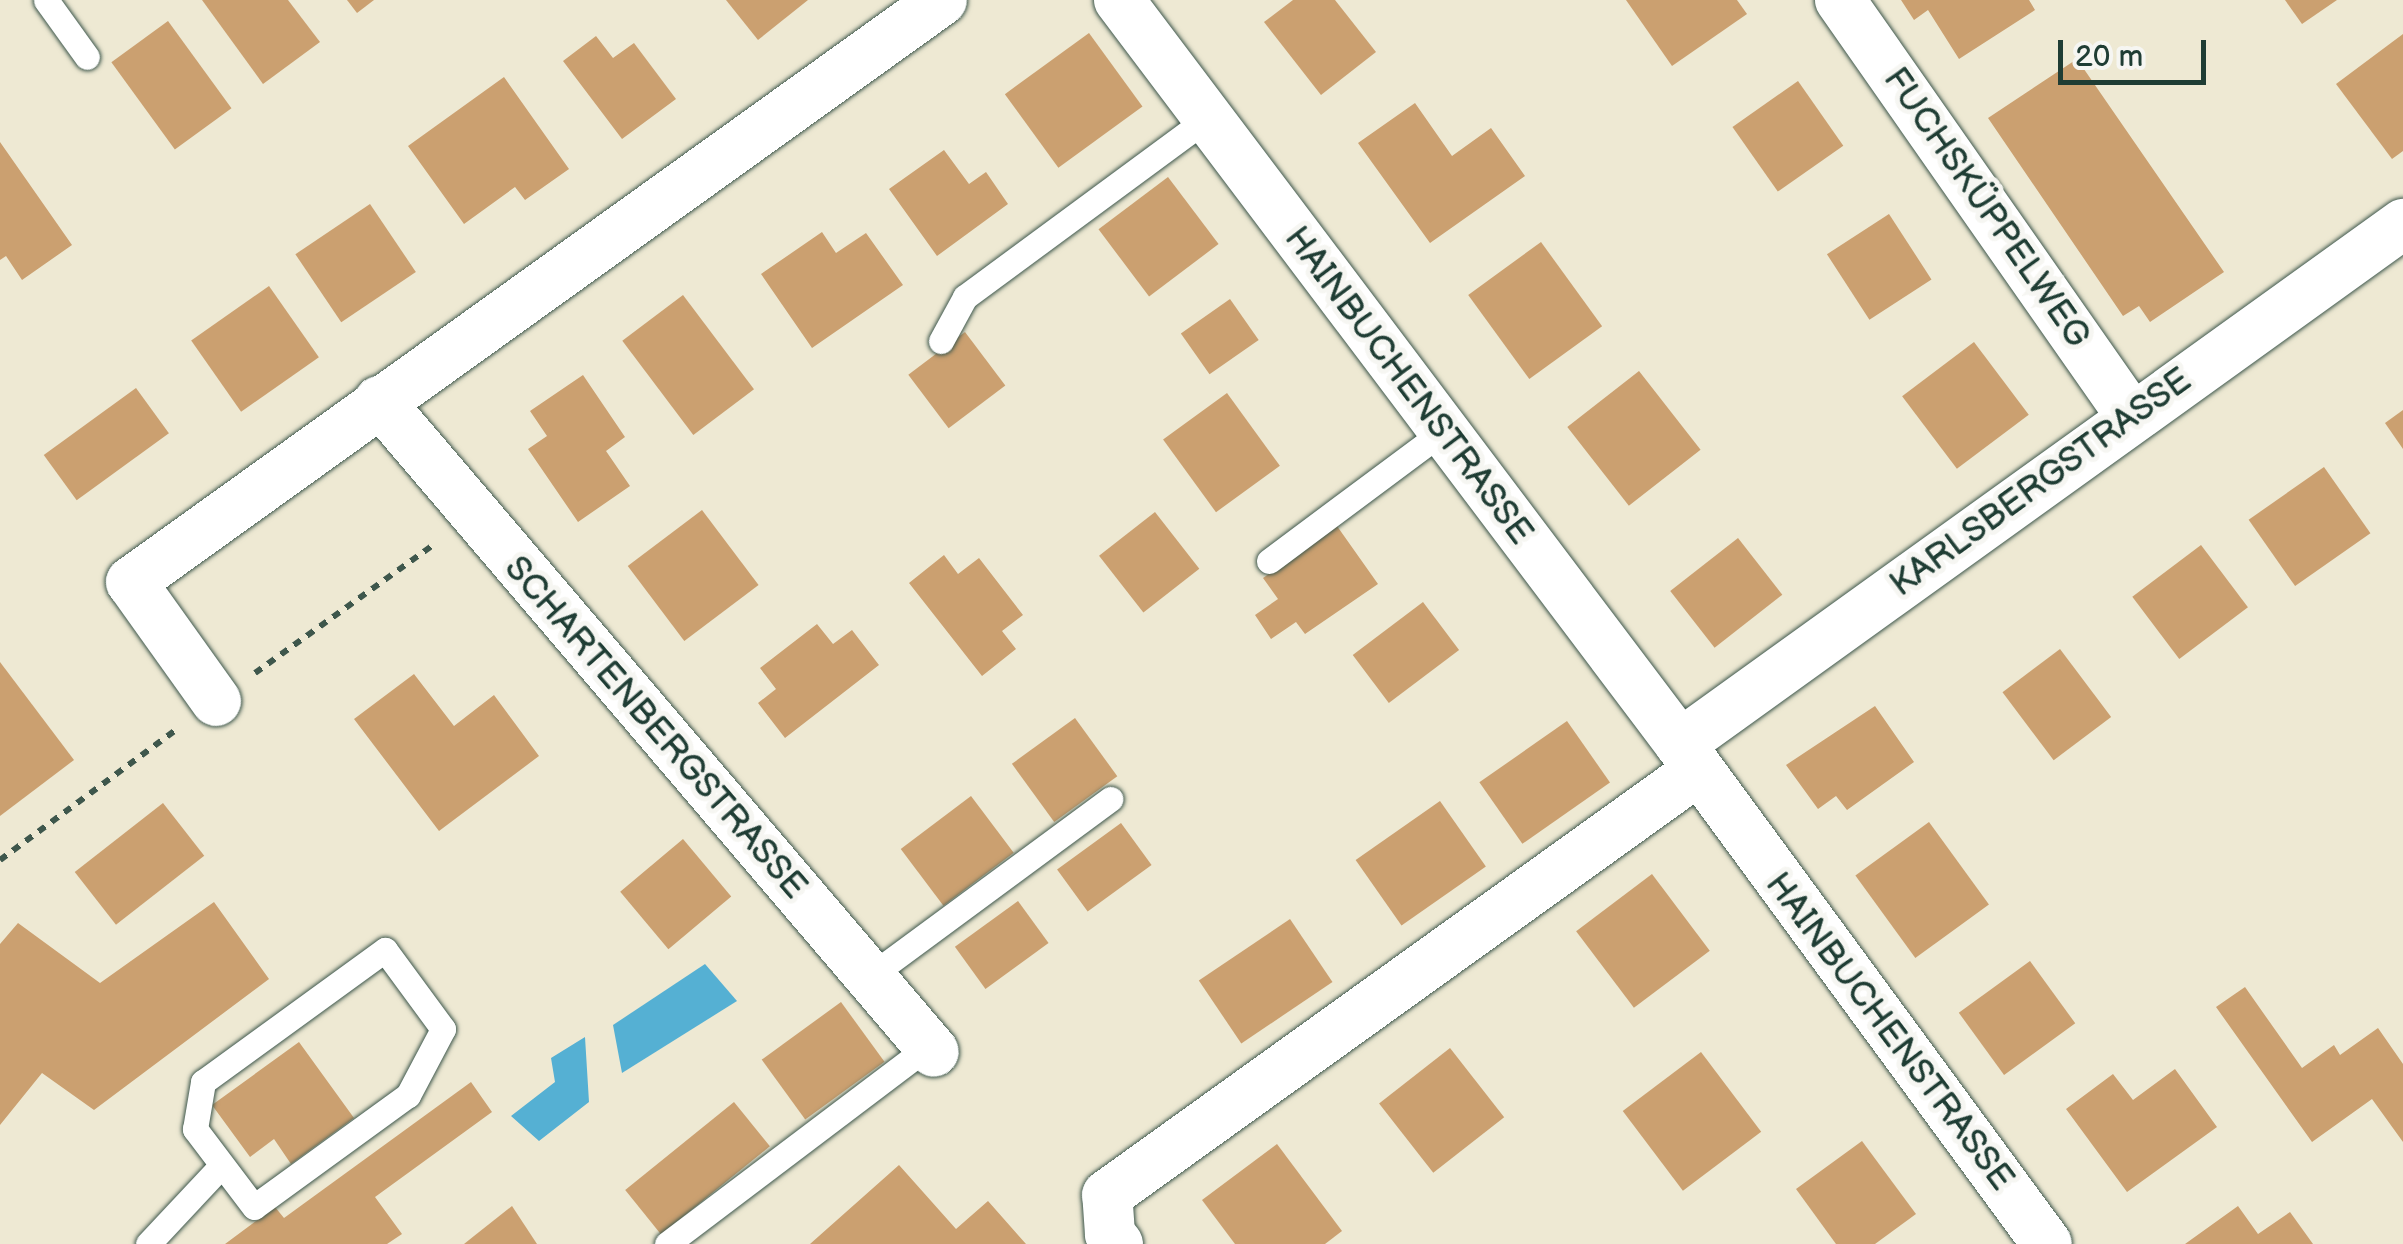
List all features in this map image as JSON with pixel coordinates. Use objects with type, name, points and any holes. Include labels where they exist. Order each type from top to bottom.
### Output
[{"type":"street","points":[[216,701],[132,582],[942,0]]},
{"type":"street","name":"HAINBUCHENSTRASSE","points":[[1119,0],[2047,1244]]},
{"type":"street","name":"FUCHSKÜPPELWEG","points":[[1840,0],[2131,416]]},
{"type":"street","name":"KARLSBERGSTRASSE","points":[[1688,758],[2131,416],[2403,224]]},
{"type":"street","name":"SCHARTENBERGSTRASSE","points":[[379,401],[931,1049]]},
{"type":"street","points":[[1118,1244],[1110,1234],[1107,1195],[1688,758]]},
{"type":"lane","points":[[46,0],[87,57]]},
{"type":"lane","points":[[942,341],[965,297],[1208,118]]},
{"type":"lane","points":[[1269,561],[1442,432]]},
{"type":"lane","points":[[869,977],[1110,799]]},
{"type":"lane","points":[[385,950],[444,1030],[408,1094],[254,1208],[221,1166],[195,1129],[203,1082],[385,950]]},
{"type":"lane","points":[[667,1244],[931,1049]]},
{"type":"lane","points":[[148,1244],[221,1166]]},
{"type":"water","points":[[705,964],[737,1001],[622,1073],[613,1025]]},
{"type":"water","points":[[585,1037],[589,1102],[539,1141],[511,1116],[555,1082],[551,1058]]},
{"type":"building","points":[[202,0],[288,0],[320,42],[263,84]]},
{"type":"building","points":[[347,0],[374,0],[357,13]]},
{"type":"building","points":[[726,0],[808,0],[758,40]]},
{"type":"building","points":[[1293,0],[1335,0],[1376,52],[1321,95],[1264,22]]},
{"type":"building","points":[[1626,0],[1737,0],[1747,14],[1672,66]]},
{"type":"building","points":[[1901,0],[2029,0],[2035,10],[1959,59],[1928,10],[1914,20]]},
{"type":"building","points":[[2285,0],[2337,0],[2302,24]]},
{"type":"building","points":[[168,21],[231,108],[175,150],[111,62]]},
{"type":"building","points":[[1089,33],[1142,107],[1058,168],[1005,94]]},
{"type":"building","points":[[2403,34],[2403,151],[2392,159],[2336,84]]},
{"type":"building","points":[[596,36],[613,58],[634,43],[676,99],[622,139],[563,61]]},
{"type":"building","points":[[2077,59],[2224,272],[2150,322],[2139,306],[2123,316],[1988,118]]},
{"type":"building","points":[[504,77],[569,169],[525,200],[515,187],[464,224],[408,146]]},
{"type":"building","points":[[1798,81],[1843,146],[1778,192],[1732,127]]},
{"type":"building","points":[[1415,103],[1452,156],[1491,128],[1525,176],[1430,243],[1358,143]]},
{"type":"building","points":[[0,142],[72,245],[22,280],[6,256],[0,260]]},
{"type":"building","points":[[944,150],[969,184],[986,172],[1008,204],[937,256],[889,189]]},
{"type":"building","points":[[1168,177],[1219,244],[1149,296],[1099,229]]},
{"type":"building","points":[[370,204],[416,272],[341,322],[295,254]]},
{"type":"building","points":[[1889,214],[1931,279],[1869,320],[1827,254]]},
{"type":"building","points":[[822,232],[836,253],[866,233],[903,285],[812,348],[761,274]]},
{"type":"building","points":[[1541,242],[1602,326],[1529,379],[1468,295]]},
{"type":"building","points":[[269,286],[319,357],[241,412],[191,340]]},
{"type":"building","points":[[683,295],[754,389],[693,435],[622,341]]},
{"type":"building","points":[[1230,299],[1259,340],[1210,374],[1181,333]]},
{"type":"building","points":[[965,332],[1005,386],[949,428],[908,375]]},
{"type":"building","points":[[1974,342],[2029,415],[1957,469],[1902,396]]},
{"type":"building","points":[[1639,371],[1701,450],[1629,506],[1567,427]]},
{"type":"building","points":[[583,375],[625,437],[606,451],[630,486],[578,522],[528,449],[547,436],[530,411]]},
{"type":"building","points":[[136,388],[169,433],[77,500],[44,455]]},
{"type":"building","points":[[1227,393],[1280,466],[1216,512],[1163,439]]},
{"type":"building","points":[[2403,410],[2403,449],[2385,423]]},
{"type":"building","points":[[2324,467],[2370,533],[2295,586],[2249,520]]},
{"type":"building","points":[[702,510],[759,585],[684,641],[628,566]]},
{"type":"building","points":[[1155,512],[1199,569],[1143,612],[1099,556]]},
{"type":"building","points":[[1337,526],[1378,584],[1305,634],[1296,622],[1271,639],[1255,615],[1278,599],[1263,578]]},
{"type":"building","points":[[1738,538],[1782,595],[1715,648],[1670,591]]},
{"type":"building","points":[[2201,545],[2248,607],[2179,659],[2132,597]]},
{"type":"building","points":[[944,555],[958,574],[979,558],[1023,615],[1002,631],[1016,649],[982,676],[909,583]]},
{"type":"building","points":[[1423,602],[1459,650],[1389,703],[1353,655]]},
{"type":"building","points":[[817,624],[833,644],[852,630],[879,665],[785,738],[758,703],[776,689],[760,668]]},
{"type":"building","points":[[2060,649],[2111,717],[2054,760],[2002,692]]},
{"type":"building","points":[[0,662],[74,760],[0,816]]},
{"type":"building","points":[[414,674],[454,726],[494,695],[539,756],[439,831],[354,719]]},
{"type":"building","points":[[1875,706],[1914,762],[1847,810],[1836,796],[1818,809],[1786,765]]},
{"type":"building","points":[[1075,718],[1117,776],[1054,822],[1012,764]]},
{"type":"building","points":[[1567,721],[1610,782],[1522,844],[1479,782]]},
{"type":"building","points":[[971,796],[1014,853],[943,906],[901,849]]},
{"type":"building","points":[[1440,801],[1486,867],[1402,926],[1356,860]]},
{"type":"building","points":[[163,803],[204,856],[116,925],[75,872]]},
{"type":"building","points":[[1929,822],[1989,905],[1915,958],[1855,875]]},
{"type":"building","points":[[1121,823],[1152,865],[1088,912],[1057,869]]},
{"type":"building","points":[[683,839],[731,896],[668,949],[620,892]]},
{"type":"building","points":[[1652,874],[1710,951],[1634,1008],[1576,931]]},
{"type":"building","points":[[1018,901],[1049,943],[985,989],[955,947]]},
{"type":"building","points":[[214,902],[269,979],[94,1110],[42,1073],[0,1125],[0,944],[18,923],[100,983]]},
{"type":"building","points":[[1290,919],[1332,982],[1241,1044],[1199,981]]},
{"type":"building","points":[[2030,961],[2075,1023],[2004,1075],[1959,1013]]},
{"type":"building","points":[[2245,987],[2302,1068],[2334,1045],[2340,1055],[2378,1028],[2403,1064],[2403,1142],[2372,1099],[2312,1142],[2216,1007]]},
{"type":"building","points":[[841,1002],[884,1062],[805,1119],[762,1060]]},
{"type":"building","points":[[299,1042],[354,1118],[291,1164],[274,1139],[250,1157],[212,1105]]},
{"type":"building","points":[[1450,1048],[1504,1117],[1433,1173],[1379,1103]]},
{"type":"building","points":[[1701,1052],[1761,1132],[1683,1191],[1623,1111]]},
{"type":"building","points":[[2175,1069],[2217,1127],[2127,1192],[2066,1109],[2113,1074],[2133,1100]]},
{"type":"building","points":[[471,1082],[492,1112],[375,1197],[402,1234],[387,1244],[225,1244],[275,1207],[284,1218]]},
{"type":"building","points":[[734,1102],[770,1146],[661,1234],[625,1190]]},
{"type":"building","points":[[1862,1141],[1916,1214],[1875,1244],[1836,1244],[1796,1189]]},
{"type":"building","points":[[1277,1144],[1342,1231],[1325,1244],[1235,1244],[1202,1200]]},
{"type":"building","points":[[899,1165],[956,1229],[988,1201],[1026,1244],[810,1244]]},
{"type":"building","points":[[512,1206],[537,1244],[464,1244],[474,1236]]},
{"type":"building","points":[[2238,1206],[2258,1234],[2290,1212],[2313,1244],[2185,1244]]}]
